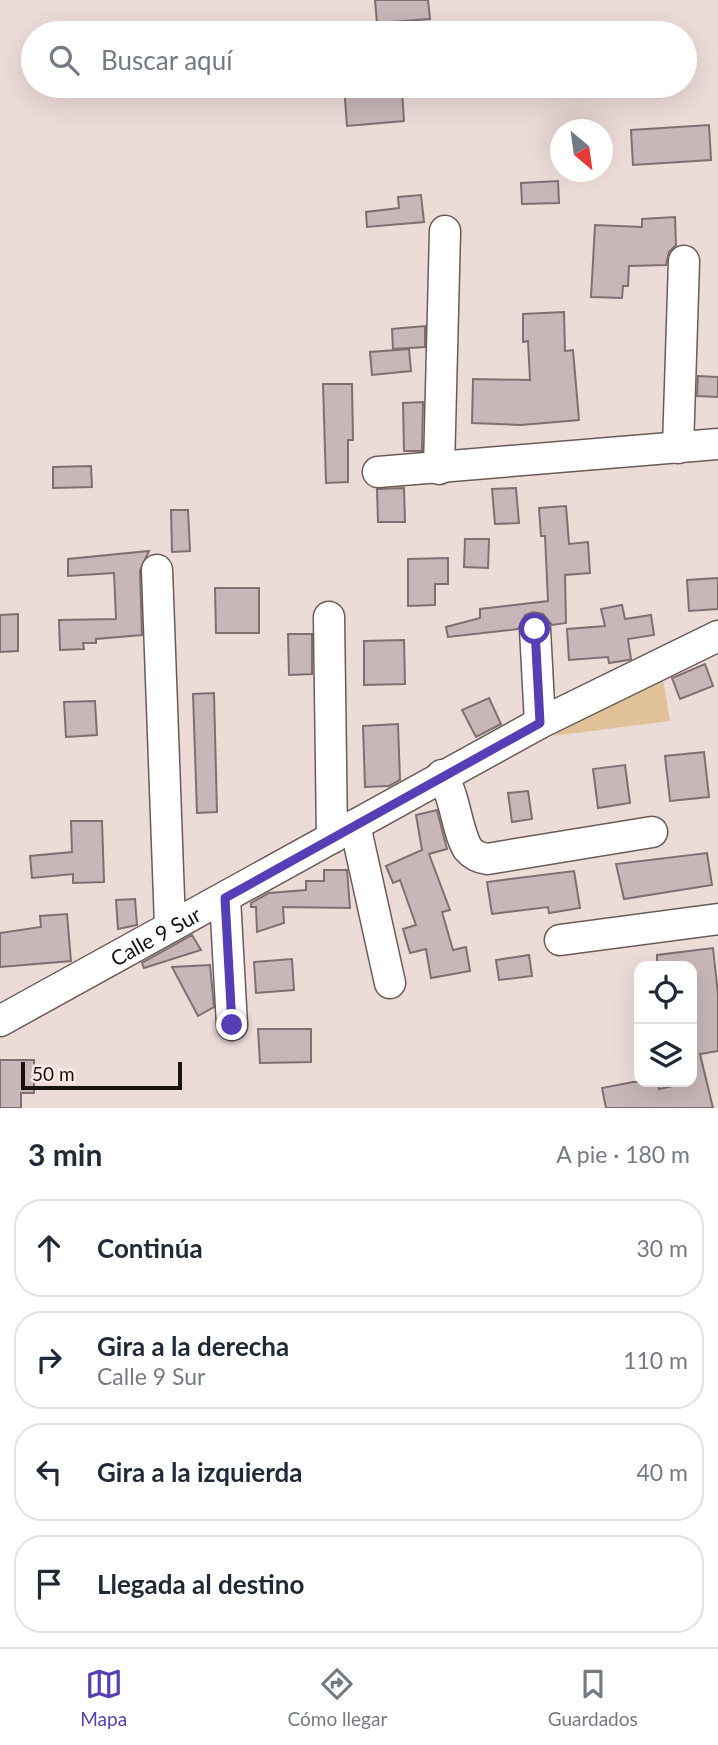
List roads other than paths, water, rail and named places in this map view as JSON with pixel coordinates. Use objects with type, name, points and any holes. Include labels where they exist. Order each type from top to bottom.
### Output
[{"type":"street","points":[[439,469],[445,231]]},
{"type":"street","points":[[678,448],[684,261]]},
{"type":"street","points":[[378,472],[718,444]]},
{"type":"street","points":[[158,570],[170,925]]},
{"type":"street","points":[[329,617],[344,832],[390,983]]},
{"type":"street","points":[[535,629],[540,723]]},
{"type":"street","name":"Calle 9 Sur","points":[[0,1021],[170,925],[225,898],[344,832],[442,775],[540,723],[718,636]]},
{"type":"street","points":[[442,775],[452,790],[468,848],[478,857],[487,859],[652,832]]},
{"type":"street","points":[[225,898],[232,1025]]},
{"type":"street","points":[[560,940],[718,919]]}]
